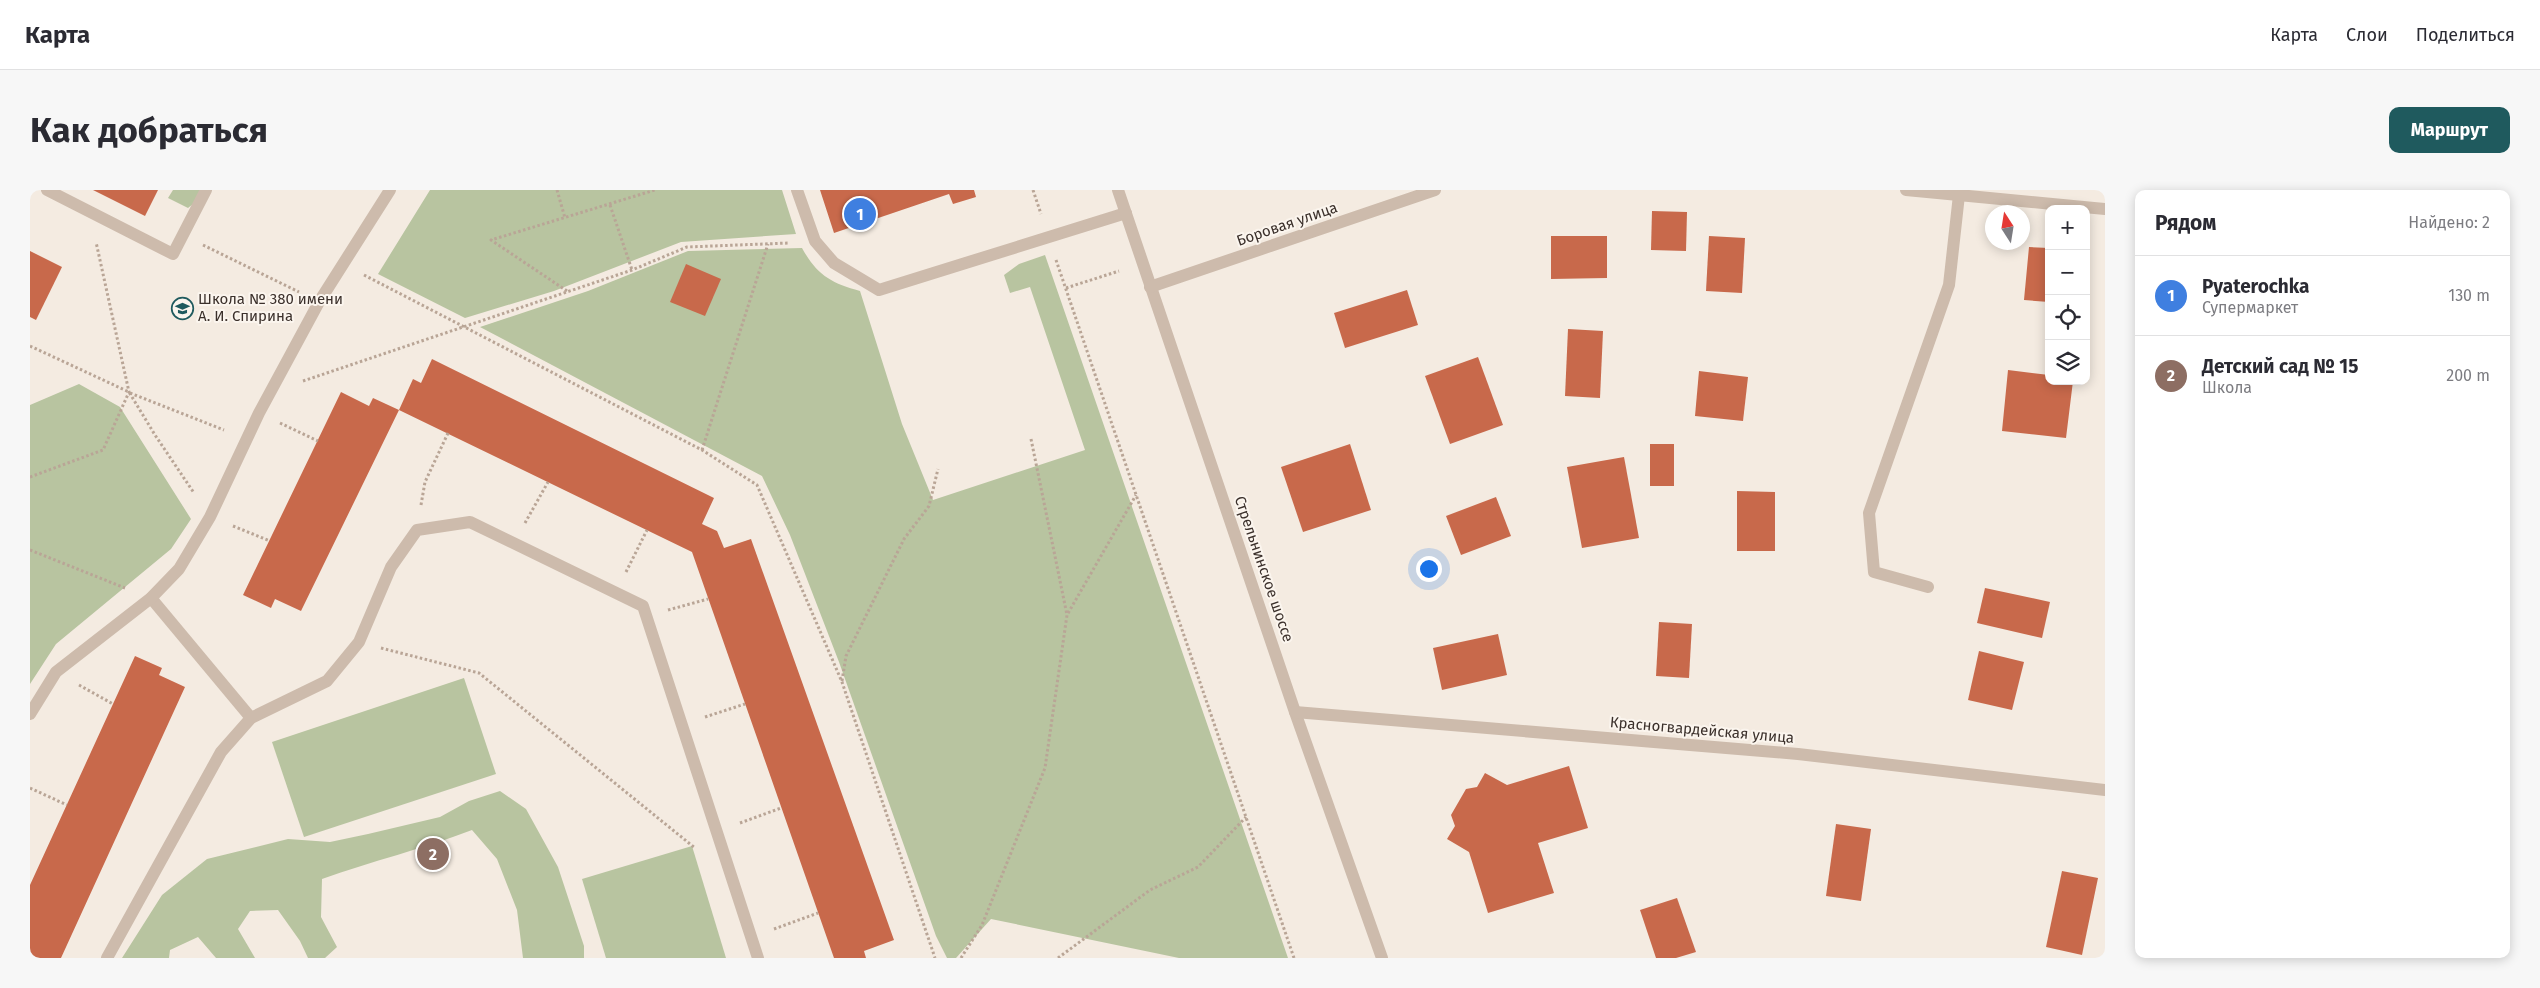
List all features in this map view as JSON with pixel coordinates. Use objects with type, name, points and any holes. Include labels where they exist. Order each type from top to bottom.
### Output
[{"type":"street","points":[[47,190],[173,254],[206,190]]},
{"type":"street","points":[[30,714],[56,672],[152,598],[179,569],[210,517],[259,413],[319,302],[390,190]]},
{"type":"street","points":[[797,190],[815,241],[834,263],[879,290],[1126,212]]},
{"type":"street","name":"Стрельнинское шоссе","points":[[1118,190],[1295,712],[1382,958]]},
{"type":"street","name":"Боровая улица","points":[[1150,287],[1435,190]]},
{"type":"street","points":[[1906,190],[2105,210]]},
{"type":"street","points":[[1928,587],[1874,572],[1870,513],[1949,284],[1959,195]]},
{"type":"street","points":[[107,958],[221,752],[250,718],[327,681],[359,642],[391,567],[418,530],[470,522],[643,606],[758,958]]},
{"type":"street","points":[[152,598],[250,718]]},
{"type":"street","name":"Красногвардейская улица","points":[[1295,712],[1798,754],[2105,790]]},
{"type":"path","points":[[557,190],[565,218]]},
{"type":"path","points":[[567,291],[491,240],[654,190]]},
{"type":"path","points":[[1033,190],[1294,958]]},
{"type":"path","points":[[610,205],[632,270]]},
{"type":"path","points":[[90,212],[129,392],[154,435],[210,517],[270,541]]},
{"type":"path","points":[[182,235],[303,294]]},
{"type":"path","points":[[270,393],[462,326],[632,270],[687,248],[768,244],[702,450]]},
{"type":"path","points":[[343,265],[702,450],[757,485],[842,682],[936,958]]},
{"type":"path","points":[[30,346],[129,392],[246,439]]},
{"type":"path","points":[[30,476],[103,450],[129,392]]},
{"type":"path","points":[[259,413],[318,441]]},
{"type":"path","points":[[418,530],[425,482],[448,433]]},
{"type":"path","points":[[961,958],[982,925],[1045,768],[1067,615],[1031,439]]},
{"type":"path","points":[[842,682],[846,656],[904,539],[929,506],[938,469]]},
{"type":"path","points":[[514,544],[548,482]]},
{"type":"path","points":[[1067,615],[1136,495]]},
{"type":"path","points":[[615,592],[647,530]]},
{"type":"path","points":[[30,550],[152,598]]},
{"type":"path","points":[[646,616],[708,599]]},
{"type":"path","points":[[359,642],[479,673],[699,851]]},
{"type":"path","points":[[56,672],[113,704]]},
{"type":"path","points":[[682,725],[745,704]]},
{"type":"path","points":[[30,788],[66,805]]},
{"type":"path","points":[[716,832],[781,808]]},
{"type":"path","points":[[1058,958],[1150,890],[1198,868],[1246,817]]},
{"type":"path","points":[[751,938],[818,913]]},
{"type":"green space","points":[[173,190],[211,190],[188,208],[168,198]]},
{"type":"green space","points":[[430,190],[782,190],[796,234],[681,242],[554,291],[465,318],[378,274]]},
{"type":"green space","points":[[802,248],[813,265],[826,277],[841,285],[860,291],[902,424],[933,500],[1085,450],[1030,287],[1010,293],[1004,275],[1019,264],[1045,255],[1288,958],[1179,958],[991,919],[956,958],[947,958],[936,936],[839,662],[790,535],[762,476],[480,327],[588,291],[688,251]]},
{"type":"green space","points":[[79,384],[120,407],[191,519],[171,549],[56,644],[30,684],[30,405]]},
{"type":"green space","points":[[464,678],[496,774],[304,837],[272,742]]},
{"type":"green space","points":[[500,791],[526,809],[558,867],[584,946],[584,958],[523,958],[517,910],[497,859],[472,830],[322,879],[321,917],[337,947],[325,958],[308,958],[300,941],[278,910],[250,911],[238,929],[255,958],[216,958],[198,937],[170,950],[169,958],[122,958],[162,895],[207,859],[288,839],[330,842],[368,834],[440,817],[469,801]]},
{"type":"green space","points":[[692,846],[726,958],[606,958],[582,879]]},
{"type":"building","points":[[93,190],[158,190],[145,216]]},
{"type":"building","points":[[820,190],[974,190],[976,197],[953,204],[949,194],[834,233]]},
{"type":"building","points":[[1652,211],[1687,212],[1686,251],[1651,250]]},
{"type":"building","points":[[1551,236],[1607,236],[1607,278],[1551,279]]},
{"type":"building","points":[[1709,236],[1745,238],[1742,293],[1706,291]]},
{"type":"building","points":[[2030,247],[2045,248],[2045,302],[2024,300],[2029,250]]},
{"type":"building","points":[[30,251],[62,267],[36,320],[30,317]]},
{"type":"building","points":[[686,264],[721,279],[705,316],[670,302]]},
{"type":"building","points":[[1407,290],[1418,325],[1345,348],[1334,313]]},
{"type":"building","points":[[1568,329],[1603,331],[1600,398],[1565,396]]},
{"type":"building","points":[[1478,357],[1503,425],[1450,444],[1425,376]]},
{"type":"building","points":[[432,359],[714,498],[702,524],[717,531],[724,548],[751,539],[894,940],[864,951],[866,958],[834,958],[692,552],[399,410],[413,379],[421,383]]},
{"type":"building","points":[[2008,370],[2045,375],[2045,385],[2073,385],[2066,438],[2002,431]]},
{"type":"building","points":[[1699,371],[1748,377],[1743,421],[1695,416]]},
{"type":"building","points":[[341,392],[369,406],[373,398],[399,410],[301,611],[275,599],[271,608],[243,595]]},
{"type":"building","points":[[1350,444],[1371,510],[1303,532],[1281,467]]},
{"type":"building","points":[[1650,444],[1674,444],[1674,486],[1650,486]]},
{"type":"building","points":[[1624,457],[1639,538],[1582,548],[1567,467]]},
{"type":"building","points":[[1737,491],[1775,492],[1775,551],[1737,551]]},
{"type":"building","points":[[1496,497],[1511,536],[1461,555],[1446,516]]},
{"type":"building","points":[[1985,588],[2050,602],[2042,638],[1977,623]]},
{"type":"building","points":[[1659,622],[1692,624],[1689,678],[1656,676]]},
{"type":"building","points":[[1498,634],[1507,675],[1442,690],[1433,648]]},
{"type":"building","points":[[1979,651],[2024,662],[2012,710],[1968,700]]},
{"type":"building","points":[[135,656],[162,668],[159,675],[185,687],[61,958],[30,958],[30,885]]},
{"type":"building","points":[[1569,766],[1588,828],[1538,843],[1554,893],[1488,913],[1469,852],[1447,839],[1455,826],[1451,815],[1466,789],[1477,787],[1485,773],[1507,785]]},
{"type":"building","points":[[1836,824],[1871,829],[1861,901],[1826,896]]},
{"type":"building","points":[[2062,871],[2098,878],[2082,955],[2046,947]]},
{"type":"building","points":[[1677,898],[1696,952],[1676,958],[1656,958],[1640,910]]},
{"type":"place","name":"Pyaterochka","points":[[860,214]]},
{"type":"place","name":"Школа № 380 имени А. И. Спирина","points":[[182,308]]},
{"type":"place","name":"Детский сад № 15","points":[[433,854]]}]
